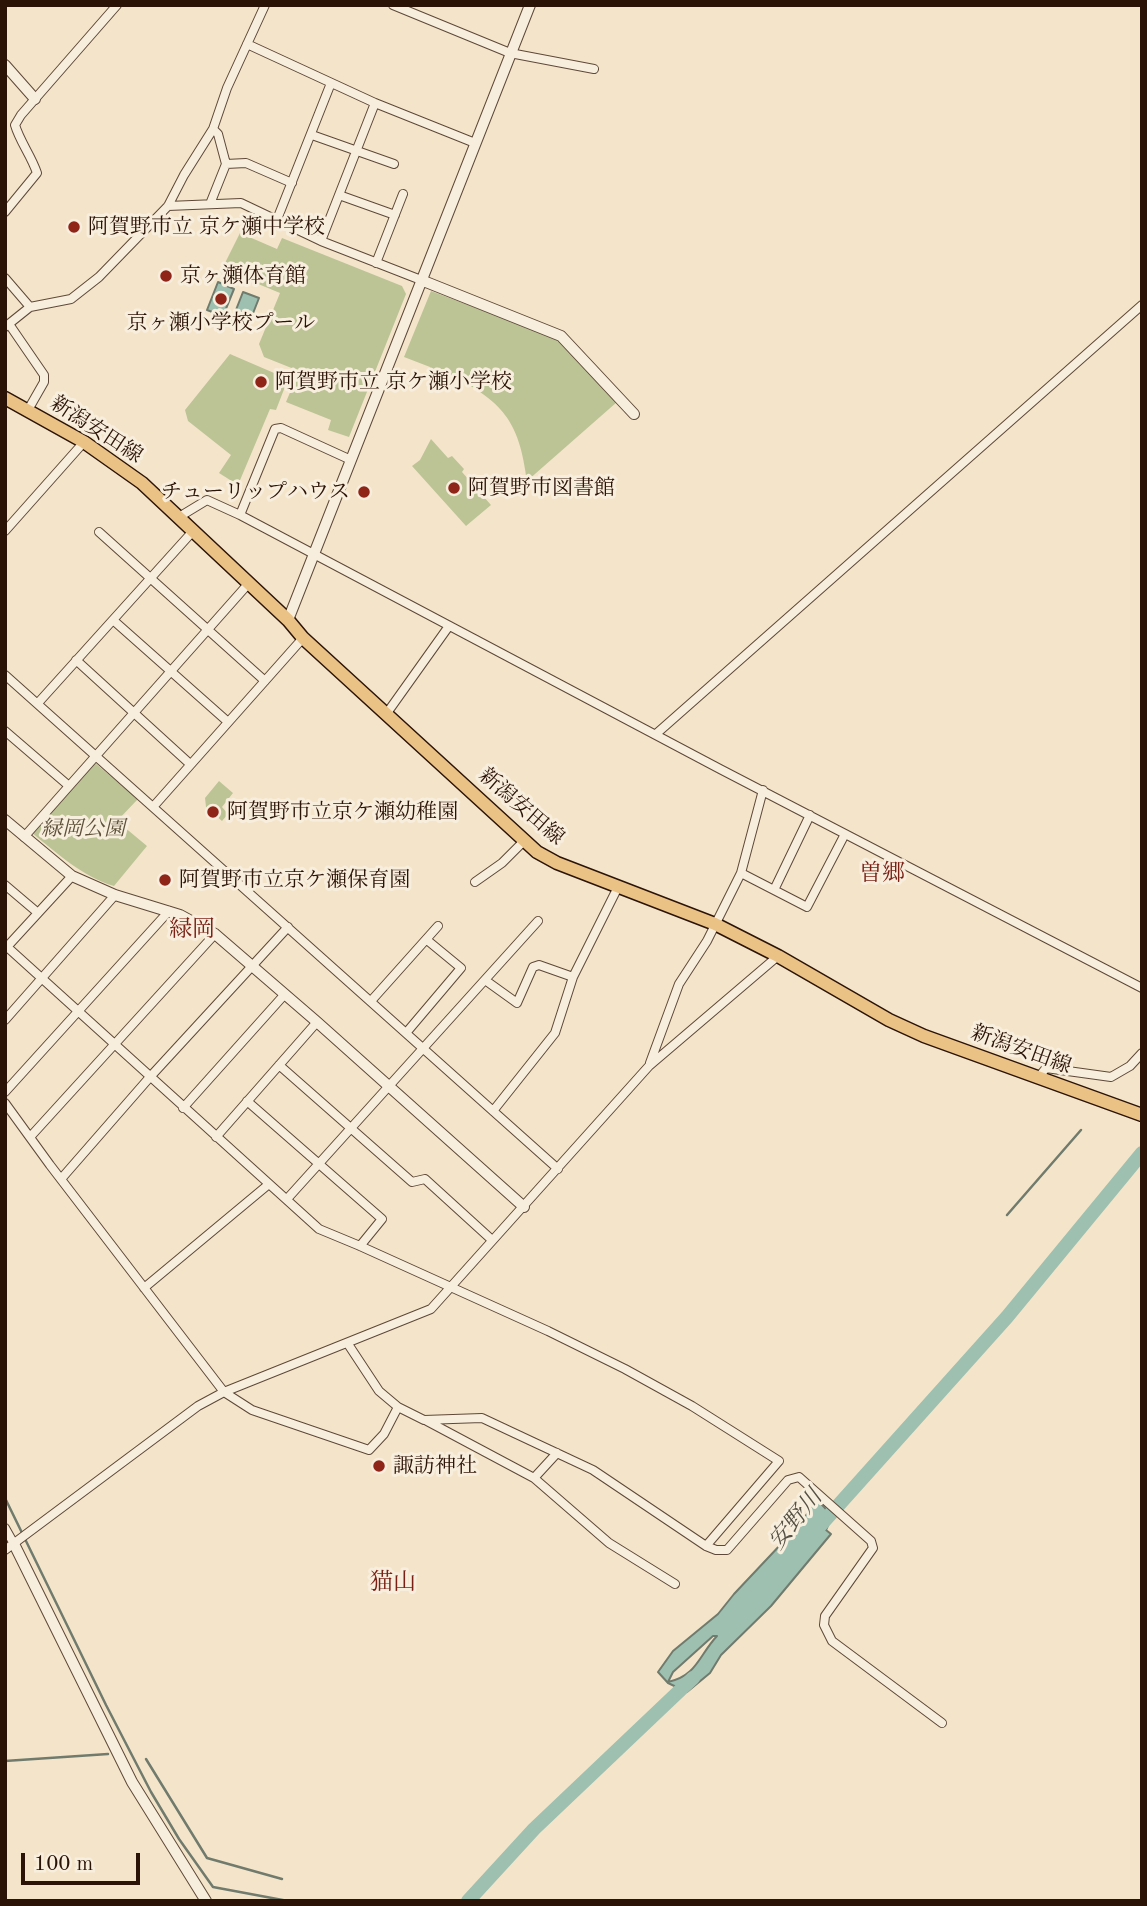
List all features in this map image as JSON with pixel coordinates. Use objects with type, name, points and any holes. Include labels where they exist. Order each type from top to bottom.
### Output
[{"type":"main road","name":"新潟安田線","points":[[5,398],[84,442],[142,483],[288,620],[303,638],[537,852],[557,863],[715,924],[924,1036],[1142,1115]]},
{"type":"street","points":[[5,212],[37,173],[32,156],[18,136],[15,125],[117,5]]},
{"type":"street","points":[[28,410],[44,382],[44,375],[7,326],[30,307],[71,299],[99,277],[168,206],[213,129],[227,88],[265,5]]},
{"type":"street","points":[[393,5],[510,53],[594,69]]},
{"type":"street","points":[[288,620],[530,5]]},
{"type":"street","points":[[247,44],[374,103],[475,143]]},
{"type":"street","points":[[5,65],[35,99]]},
{"type":"street","points":[[276,222],[331,83]]},
{"type":"street","points":[[321,242],[374,103]]},
{"type":"street","points":[[210,204],[226,164],[218,134],[213,129]]},
{"type":"street","points":[[312,135],[394,164]]},
{"type":"street","points":[[226,164],[246,163],[292,183]]},
{"type":"street","points":[[339,194],[395,215]]},
{"type":"street","points":[[376,264],[403,194]]},
{"type":"street","points":[[168,206],[241,203],[321,242],[561,337],[634,414]]},
{"type":"street","points":[[5,278],[30,307]]},
{"type":"street","points":[[656,734],[1142,305]]},
{"type":"street","points":[[240,514],[275,429],[281,428],[351,460]]},
{"type":"street","points":[[5,531],[84,442]]},
{"type":"street","points":[[179,517],[207,500],[240,514],[810,816],[1142,988]]},
{"type":"street","points":[[37,703],[194,530]]},
{"type":"street","points":[[99,532],[265,681]]},
{"type":"street","points":[[24,837],[249,583]]},
{"type":"street","points":[[113,620],[228,722]]},
{"type":"street","points":[[387,713],[449,626]]},
{"type":"street","points":[[153,807],[303,638]]},
{"type":"street","points":[[76,660],[190,764]]},
{"type":"street","points":[[5,674],[558,1169]]},
{"type":"street","points":[[5,731],[69,786]]},
{"type":"street","points":[[649,1066],[679,984],[715,924],[741,873],[763,790]]},
{"type":"street","points":[[774,890],[810,816]]},
{"type":"street","points":[[5,820],[72,876],[115,895],[169,911],[215,934],[524,1207]]},
{"type":"street","points":[[741,873],[807,907],[845,834]]},
{"type":"street","points":[[475,882],[502,863],[524,841]]},
{"type":"street","points":[[72,876],[6,947],[319,1229],[548,1331],[625,1369],[692,1406],[779,1461],[706,1546]]},
{"type":"street","points":[[5,885],[38,913]]},
{"type":"street","points":[[493,1111],[555,1033],[573,977],[618,887]]},
{"type":"street","points":[[5,1020],[115,895]]},
{"type":"street","points":[[5,1092],[169,911]]},
{"type":"street","points":[[286,1199],[538,921]]},
{"type":"street","points":[[371,1001],[438,926]]},
{"type":"street","points":[[61,1178],[288,927]]},
{"type":"street","points":[[30,1136],[215,934]]},
{"type":"street","points":[[406,1033],[461,968],[427,940]]},
{"type":"street","points":[[10,1547],[198,1406],[224,1392],[431,1309],[649,1066],[778,956]]},
{"type":"street","points":[[485,980],[517,1003],[533,967],[539,965],[573,977]]},
{"type":"street","points":[[183,1108],[285,994]]},
{"type":"street","points":[[216,1137],[317,1022]]},
{"type":"street","points":[[1038,1077],[1046,1068],[1111,1077],[1130,1066],[1142,1053]]},
{"type":"street","points":[[279,1065],[412,1182],[425,1179],[492,1240]]},
{"type":"street","points":[[247,1101],[382,1219],[360,1246]]},
{"type":"street","points":[[5,1104],[224,1392],[252,1410],[369,1450],[384,1434],[398,1407]]},
{"type":"street","points":[[144,1288],[269,1184]]},
{"type":"street","points":[[348,1344],[379,1391],[398,1407],[534,1478],[609,1544],[675,1584]]},
{"type":"street","points":[[424,1420],[482,1418],[593,1470],[716,1550],[727,1550],[788,1480],[799,1478],[870,1541],[873,1548],[825,1616],[827,1634],[832,1641],[942,1723]]},
{"type":"street","points":[[534,1478],[556,1453]]},
{"type":"street","points":[[5,1528],[10,1547],[132,1782],[206,1901]]},
{"type":"green space","points":[[240,233],[277,249],[282,238],[402,286],[406,294],[349,437],[328,430],[331,420],[286,402],[299,371],[264,357],[259,344],[280,293],[222,269]]},
{"type":"green space","points":[[431,291],[561,340],[617,402],[527,481],[519,442],[505,415],[495,404],[449,374],[443,376],[428,372],[430,367],[404,357]]},
{"type":"green space","points":[[230,354],[288,379],[276,410],[270,409],[238,485],[219,473],[231,455],[188,421],[185,410]]},
{"type":"green space","name":"阿賀野市図書館","points":[[431,439],[448,458],[452,456],[464,469],[462,472],[491,505],[466,526],[412,466],[420,460]]},
{"type":"green space","name":"緑岡公園","points":[[95,763],[138,799],[117,821],[147,846],[114,886],[81,871],[32,833]]},
{"type":"green space","points":[[219,781],[233,793],[222,807],[228,814],[222,821],[206,807],[205,798]]},
{"type":"shaded area","name":"京ヶ瀬小学校プール","points":[[218,282],[234,289],[223,316],[207,310]]},
{"type":"shaded area","points":[[243,292],[259,298],[248,326],[232,320]]},
{"type":"shaded area","points":[[817,1500],[829,1514],[826,1530],[831,1534],[771,1606],[721,1655],[710,1673],[687,1692],[668,1683],[658,1672],[673,1651],[718,1614],[799,1525]],"holes":[[[713,1636],[717,1636],[692,1670],[668,1682],[673,1672]]]},
{"type":"waterway","points":[[1007,1215],[1081,1130]]},
{"type":"waterway","name":"安野川","points":[[818,1528],[1007,1317],[1142,1153]]},
{"type":"waterway","points":[[5,1498],[106,1705],[151,1792],[179,1839],[213,1887],[288,1901]]},
{"type":"waterway","name":"安野川","points":[[468,1901],[534,1829],[693,1678]]},
{"type":"waterway","points":[[5,1761],[108,1754]]},
{"type":"waterway","points":[[146,1759],[207,1858],[282,1879]]},
{"type":"place","name":"阿賀野市立 京ケ瀬中学校","points":[[74,227]]},
{"type":"place","name":"京ヶ瀬体育館","points":[[166,276]]},
{"type":"place","name":"京ヶ瀬小学校プール","points":[[221,299]]},
{"type":"place","name":"阿賀野市立 京ケ瀬小学校","points":[[261,382]]},
{"type":"place","name":"阿賀野市図書館","points":[[454,488]]},
{"type":"place","name":"チューリップハウス","points":[[364,492]]},
{"type":"place","name":"阿賀野市立京ケ瀬幼稚園","points":[[213,812]]},
{"type":"place","name":"阿賀野市立京ケ瀬保育園","points":[[165,880]]},
{"type":"place","name":"諏訪神社","points":[[379,1466]]},
{"type":"district","name":"曽郷","points":[[882,874]]},
{"type":"district","name":"緑岡","points":[[192,930]]},
{"type":"district","name":"猫山","points":[[393,1583]]}]
